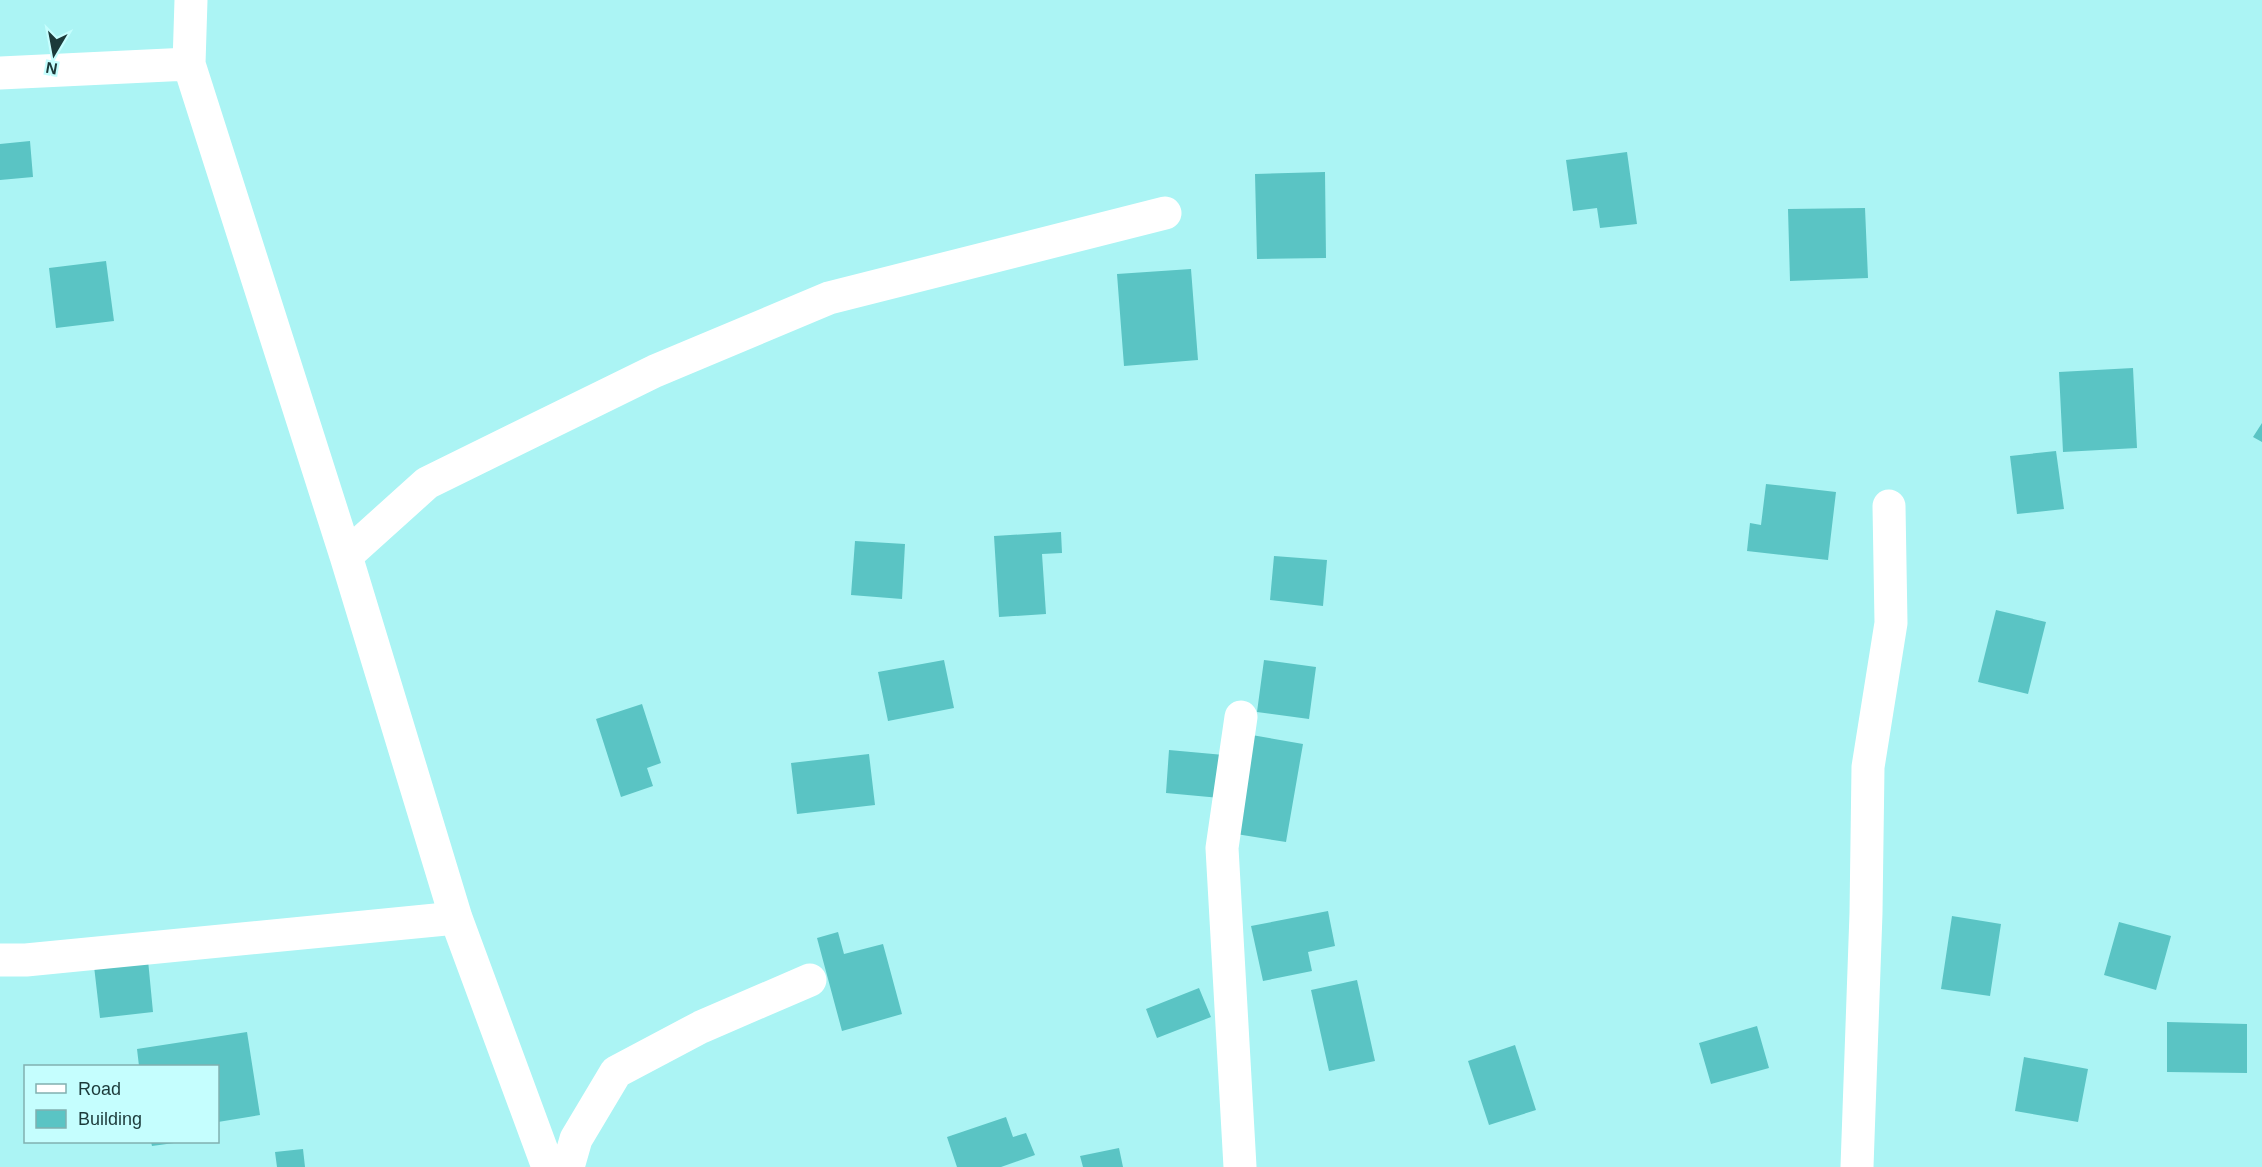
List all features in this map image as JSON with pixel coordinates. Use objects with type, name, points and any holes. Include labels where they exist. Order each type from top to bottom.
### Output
[{"type":"street","points":[[191,0],[189,64],[346,556],[456,918],[548,1167]]},
{"type":"street","points":[[0,73],[189,64]]},
{"type":"street","points":[[346,556],[427,483],[655,371],[818,303],[1165,213]]},
{"type":"street","points":[[1857,1167],[1866,913],[1868,767],[1891,623],[1889,506]]},
{"type":"street","points":[[1240,1167],[1222,848],[1241,717]]},
{"type":"street","points":[[0,960],[26,960],[456,918]]},
{"type":"street","points":[[568,1167],[576,1139],[616,1072],[701,1026],[810,980]]},
{"type":"building","points":[[30,141],[33,177],[0,180],[0,144]]},
{"type":"building","points":[[1627,152],[1637,224],[1600,228],[1597,208],[1573,211],[1566,160]]},
{"type":"building","points":[[1325,172],[1326,258],[1257,259],[1255,174]]},
{"type":"building","points":[[1865,208],[1868,278],[1790,281],[1788,209]]},
{"type":"building","points":[[106,261],[114,321],[56,328],[49,268]]},
{"type":"building","points":[[1191,269],[1198,360],[1124,366],[1117,274]]},
{"type":"building","points":[[2133,368],[2137,448],[2063,452],[2059,372]]},
{"type":"building","points":[[2262,423],[2262,442],[2253,437]]},
{"type":"building","points":[[2056,451],[2064,509],[2017,514],[2010,456]]},
{"type":"building","points":[[1766,484],[1836,492],[1828,560],[1747,551],[1750,523],[1761,525]]},
{"type":"building","points":[[1061,532],[1062,553],[1042,554],[1046,614],[999,617],[994,536]]},
{"type":"building","points":[[855,541],[905,544],[902,599],[851,595]]},
{"type":"building","points":[[1274,556],[1327,560],[1323,606],[1270,600]]},
{"type":"building","points":[[1996,610],[2046,622],[2028,694],[1978,682]]},
{"type":"building","points":[[944,660],[954,708],[888,721],[878,672]]},
{"type":"building","points":[[1264,660],[1316,667],[1309,719],[1257,712]]},
{"type":"building","points":[[642,704],[661,763],[647,768],[653,786],[621,797],[596,719]]},
{"type":"building","points":[[1246,734],[1303,744],[1286,842],[1230,833]]},
{"type":"building","points":[[1169,750],[1224,755],[1220,798],[1166,793]]},
{"type":"building","points":[[869,754],[875,805],[797,814],[791,763]]},
{"type":"building","points":[[1328,911],[1335,946],[1308,952],[1312,971],[1263,981],[1251,926]]},
{"type":"building","points":[[1952,916],[2001,924],[1990,996],[1941,989]]},
{"type":"building","points":[[2119,922],[2171,936],[2156,990],[2104,975]]},
{"type":"building","points":[[838,932],[844,954],[883,944],[902,1014],[842,1031],[817,938]]},
{"type":"building","points":[[148,960],[153,1012],[100,1018],[94,966]]},
{"type":"building","points":[[1357,980],[1375,1061],[1329,1071],[1311,990]]},
{"type":"building","points":[[1199,988],[1211,1017],[1157,1038],[1146,1009]]},
{"type":"building","points":[[2167,1022],[2247,1024],[2247,1073],[2167,1072]]},
{"type":"building","points":[[1757,1026],[1769,1068],[1711,1084],[1699,1043]]},
{"type":"building","points":[[247,1032],[260,1115],[219,1122],[219,1065],[139,1065],[137,1049]]},
{"type":"building","points":[[1515,1045],[1536,1110],[1489,1125],[1468,1061]]},
{"type":"building","points":[[2024,1057],[2088,1069],[2078,1122],[2015,1111]]},
{"type":"building","points":[[1006,1117],[1013,1137],[1026,1133],[1035,1155],[1001,1167],[957,1167],[947,1137]]},
{"type":"building","points":[[151,1143],[174,1143],[152,1146]]},
{"type":"building","points":[[1119,1148],[1123,1167],[1083,1167],[1080,1156]]},
{"type":"building","points":[[303,1149],[305,1167],[277,1167],[275,1152]]}]
